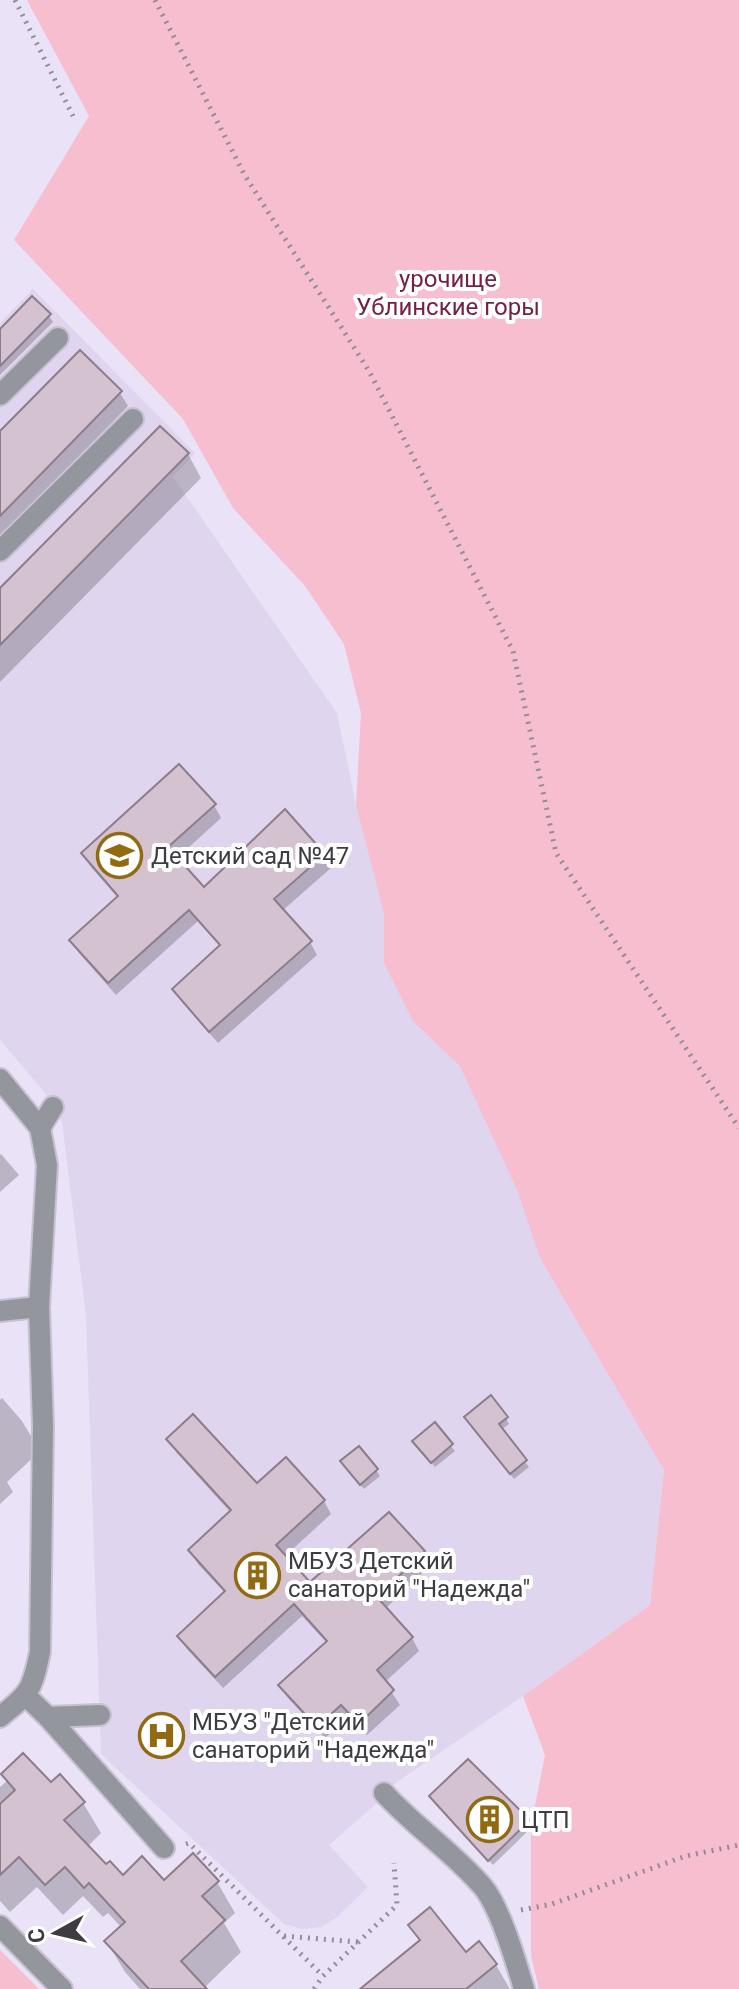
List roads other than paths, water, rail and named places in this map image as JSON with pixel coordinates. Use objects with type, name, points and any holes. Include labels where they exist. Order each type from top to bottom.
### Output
[{"type":"lane","points":[[0,395],[58,338]]},
{"type":"lane","points":[[0,551],[133,419]]},
{"type":"lane","points":[[0,1079],[40,1128],[47,1165],[39,1307],[43,1426],[40,1652],[35,1676],[26,1696],[0,1717]]},
{"type":"lane","points":[[40,1128],[53,1107]]},
{"type":"lane","points":[[0,1311],[39,1307]]},
{"type":"lane","points":[[26,1696],[164,1848]]},
{"type":"lane","points":[[48,1717],[100,1715]]},
{"type":"lane","points":[[384,1793],[485,1889],[509,1941],[524,1989]]},
{"type":"lane","points":[[0,1926],[62,1989]]},
{"type":"place","name":"Детский сад №47","points":[[120,856]]},
{"type":"place","name":"МБУЗ Детский санаторий \"Надежда\"","points":[[257,1575]]},
{"type":"place","name":"МБУЗ \"Детский санаторий \"Надежда\"","points":[[161,1736]]},
{"type":"place","name":"ЦТП","points":[[490,1820]]},
{"type":"park label","name":"урочище Ублинские горы","points":[[448,293]]}]
